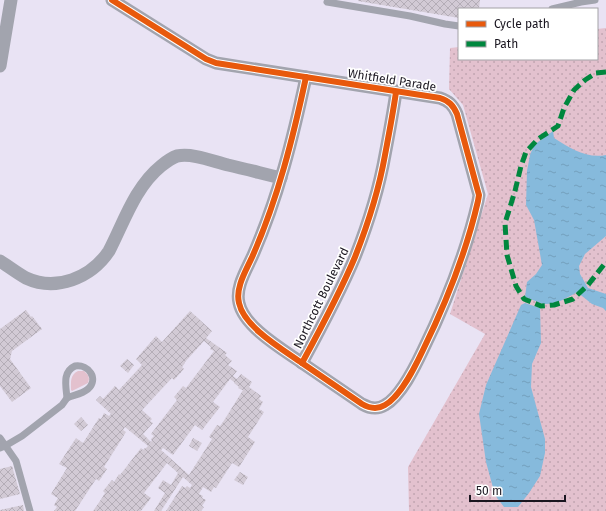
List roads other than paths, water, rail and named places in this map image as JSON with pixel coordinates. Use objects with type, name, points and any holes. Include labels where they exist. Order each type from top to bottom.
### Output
[{"type":"street","points":[[0,66],[11,0]]},
{"type":"street","name":"Whitfield Parade","points":[[112,0],[211,62],[440,98],[451,104],[454,108],[457,114],[479,195],[477,207],[456,275],[435,325],[410,375],[391,401],[380,408],[374,408],[362,404],[302,363]]},
{"type":"street","name":"Northcott Boulevard","points":[[306,78],[296,124],[281,178],[267,220],[240,285],[238,298],[242,311],[255,328],[265,337],[302,363],[339,292],[362,238],[383,168],[396,92]]},
{"type":"street","points":[[0,261],[25,277],[43,282],[64,282],[85,275],[99,265],[109,251],[142,187],[158,168],[172,158],[183,156],[195,157],[281,178]]},
{"type":"lane","points":[[328,0],[327,2],[458,26]]},
{"type":"lane","points":[[556,8],[595,0]]},
{"type":"lane","points":[[3,447],[22,436],[62,405],[67,398],[88,389],[91,385],[92,376],[91,372],[87,368],[80,366],[72,368],[68,371],[66,379],[67,398]]},
{"type":"lane","points":[[0,438],[3,447],[16,461],[30,511]]},
{"type":"water","points":[[553,131],[554,138],[579,152],[599,156],[606,155],[606,236],[585,254],[579,266],[580,274],[588,288],[606,294],[606,311],[603,308],[592,304],[577,292],[561,301],[547,304],[543,304],[525,297],[527,282],[536,274],[542,265],[534,220],[526,205],[527,171],[530,155],[534,145]]},
{"type":"water","points":[[525,303],[540,308],[541,343],[532,364],[531,387],[545,439],[545,453],[540,476],[529,493],[518,507],[504,507],[495,495],[486,462],[479,414],[486,385],[521,305]]}]
